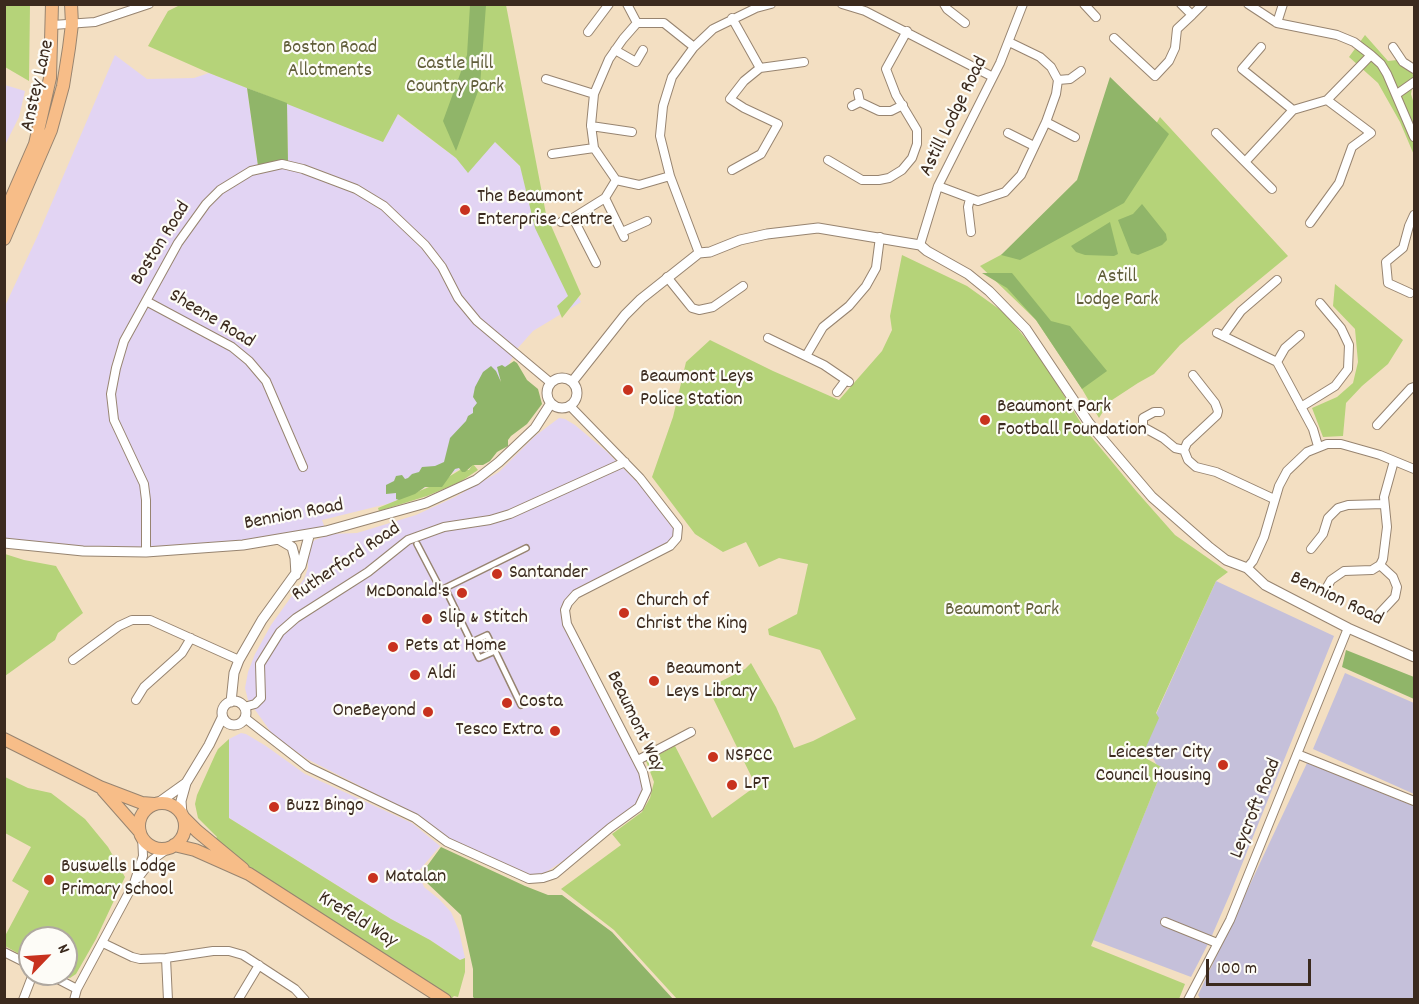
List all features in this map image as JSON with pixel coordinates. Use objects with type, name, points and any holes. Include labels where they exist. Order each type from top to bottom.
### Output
[{"type":"main road","name":"Anstey Lane","points":[[4,215],[35,144],[50,78],[52,4]]},
{"type":"main road","name":"Anstey Lane","points":[[4,239],[51,130],[63,86],[72,24],[71,4]]},
{"type":"main road","points":[[4,739],[100,787],[142,803],[174,806],[183,816],[185,831],[182,838],[172,847],[163,849],[151,846],[100,787]]},
{"type":"main road","points":[[141,834],[141,819],[144,813],[156,804]]},
{"type":"main road","name":"Krefeld Way","points":[[183,816],[197,831],[249,874]]},
{"type":"main road","name":"Krefeld Way","points":[[172,847],[195,850],[249,874],[445,999]]},
{"type":"street","points":[[53,25],[95,22],[149,4]]},
{"type":"street","points":[[588,32],[609,4]]},
{"type":"street","points":[[627,4],[638,23]]},
{"type":"street","points":[[699,253],[670,176],[660,136],[663,106],[672,77],[694,47],[713,28],[756,8],[771,4]]},
{"type":"street","points":[[842,4],[865,11],[907,31],[993,76]]},
{"type":"street","points":[[944,4],[947,9],[965,22]]},
{"type":"street","name":"Astill Lodge Road","points":[[920,245],[938,186],[1009,42],[1023,4]]},
{"type":"street","points":[[1084,4],[1096,17]]},
{"type":"street","points":[[1181,4],[1192,15]]},
{"type":"street","points":[[1114,38],[1155,76],[1172,55],[1177,29],[1203,4]]},
{"type":"street","points":[[1248,4],[1276,23],[1337,36],[1354,42],[1381,64],[1397,94],[1414,137]]},
{"type":"street","points":[[1276,23],[1283,4]]},
{"type":"street","points":[[732,18],[760,68]]},
{"type":"street","points":[[670,176],[639,185],[616,180],[594,148],[591,126],[594,94],[615,50],[638,23],[664,23],[694,47]]},
{"type":"street","points":[[828,160],[862,180],[889,178],[902,170],[912,158],[917,144],[917,130],[896,95],[886,69],[907,31]]},
{"type":"street","points":[[938,186],[978,201],[1005,192],[1021,175],[1046,122],[1056,94],[1058,80],[1040,57],[1009,42]]},
{"type":"street","points":[[1261,47],[1242,69],[1293,110]]},
{"type":"street","points":[[615,50],[636,62],[643,50]]},
{"type":"street","points":[[1394,53],[1414,69]]},
{"type":"street","points":[[1245,162],[1293,110],[1327,100],[1371,56]]},
{"type":"street","points":[[788,121],[778,124],[730,99],[744,81],[760,68],[804,62]]},
{"type":"street","points":[[1058,80],[1070,79],[1081,71]]},
{"type":"street","points":[[546,79],[594,94]]},
{"type":"street","points":[[1397,94],[1414,82]]},
{"type":"street","points":[[857,100],[879,111],[891,111],[903,105]]},
{"type":"street","points":[[1310,223],[1339,183],[1352,147],[1371,133],[1327,100]]},
{"type":"street","points":[[1046,122],[1075,137]]},
{"type":"street","points":[[732,170],[761,154],[778,124]]},
{"type":"street","points":[[591,126],[632,132]]},
{"type":"street","points":[[1216,132],[1272,189]]},
{"type":"street","points":[[1008,133],[1034,146]]},
{"type":"street","points":[[552,154],[594,148]]},
{"type":"street","name":"Boston Road","points":[[146,552],[144,484],[114,420],[111,394],[124,341],[178,243],[206,204],[220,190],[251,171],[290,165],[356,189],[384,206],[425,245],[442,267],[458,298],[477,321],[551,383]]},
{"type":"street","points":[[561,222],[573,218],[605,198],[616,180]]},
{"type":"street","points":[[605,198],[623,235],[647,221]]},
{"type":"street","points":[[970,199],[968,207],[971,232]]},
{"type":"street","points":[[1410,293],[1388,283],[1386,262],[1403,248],[1414,214]]},
{"type":"street","points":[[573,218],[596,263]]},
{"type":"street","points":[[572,382],[625,315],[699,253],[710,252],[740,240],[767,234],[818,228],[920,245]]},
{"type":"street","points":[[806,356],[823,327],[857,298],[871,278],[876,268],[880,237]]},
{"type":"street","name":"Bennion Road","points":[[920,245],[982,285],[1026,329],[1089,423],[1152,497],[1226,560],[1247,568],[1265,585],[1348,628],[1414,657]]},
{"type":"street","points":[[667,278],[692,308],[699,310],[713,307],[743,286]]},
{"type":"street","points":[[1276,280],[1241,311],[1220,334],[1276,362],[1313,429],[1318,446]]},
{"type":"street","name":"Sheene Road","points":[[146,301],[232,347],[249,361],[266,381],[303,467]]},
{"type":"street","points":[[1301,407],[1335,386],[1348,369],[1349,345],[1341,328],[1320,303]]},
{"type":"street","points":[[1276,362],[1285,348],[1300,335]]},
{"type":"street","points":[[768,338],[824,365],[848,381],[837,392]]},
{"type":"street","points":[[1193,375],[1215,403],[1218,411],[1217,415],[1187,443],[1184,450],[1188,460],[1196,467],[1216,472],[1274,499]]},
{"type":"street","points":[[564,378],[572,382],[577,395],[570,406],[560,408],[551,403],[547,391],[551,383],[564,378]]},
{"type":"street","points":[[1377,425],[1414,387]]},
{"type":"street","name":"Bennion Road","points":[[4,543],[83,551],[146,552],[206,549],[309,536],[426,503],[476,480],[535,428],[551,403]]},
{"type":"street","name":"Beaumont Way","points":[[245,718],[308,767],[415,818],[447,842],[529,879],[555,874],[639,807],[647,790],[646,778],[567,624],[565,610],[576,594],[670,546],[677,538],[678,527],[657,497],[570,406]]},
{"type":"street","points":[[1160,412],[1143,417],[1143,427],[1163,438],[1174,448],[1184,450]]},
{"type":"street","points":[[1247,568],[1253,561],[1263,537],[1274,499],[1287,471],[1301,457],[1318,446],[1334,443],[1347,445],[1414,469]]},
{"type":"street","points":[[1327,587],[1331,580],[1344,571],[1372,570],[1380,565],[1386,541],[1384,504],[1386,486],[1394,460]]},
{"type":"street","name":"Rutherford Road","points":[[244,706],[255,704],[261,698],[261,664],[280,632],[296,618],[368,572],[403,543],[444,527],[490,520],[510,514],[625,462]]},
{"type":"street","points":[[1311,549],[1323,534],[1329,518],[1338,508],[1348,505],[1384,504]]},
{"type":"street","points":[[231,702],[234,673],[239,660],[262,620],[301,566],[309,536]]},
{"type":"street","points":[[280,540],[291,547],[295,558],[296,574]]},
{"type":"street","points":[[417,544],[441,590],[526,548]]},
{"type":"street","points":[[1380,565],[1393,577],[1397,587],[1395,597],[1380,614]]},
{"type":"street","points":[[445,588],[479,658],[495,651],[521,705]]},
{"type":"street","points":[[73,660],[119,626],[132,620],[150,620],[239,660]]},
{"type":"street","name":"Leycroft Road","points":[[1188,999],[1230,920],[1348,628]]},
{"type":"street","points":[[472,642],[487,634],[493,647]]},
{"type":"street","points":[[136,700],[144,687],[182,653],[191,639]]},
{"type":"street","points":[[231,702],[244,706],[245,718],[238,725],[226,721],[222,711],[225,705],[231,702]]},
{"type":"street","points":[[183,816],[181,808],[186,783],[226,721]]},
{"type":"street","points":[[638,760],[691,732]]},
{"type":"street","points":[[1297,754],[1414,801]]},
{"type":"street","points":[[156,804],[186,783]]},
{"type":"street","points":[[74,999],[77,988],[134,884],[143,856],[141,834]]},
{"type":"street","points":[[134,884],[152,860],[172,847]]},
{"type":"street","points":[[1165,921],[1217,943]]},
{"type":"street","points":[[103,944],[132,957],[147,959],[229,951],[243,955],[259,965],[295,989],[305,999]]},
{"type":"street","points":[[4,952],[18,959]]},
{"type":"street","points":[[166,958],[168,999]]},
{"type":"street","points":[[238,999],[259,965]]},
{"type":"street","points":[[73,986],[77,988]]},
{"type":"shaded area","points":[[115,55],[147,79],[194,78],[209,73],[247,88],[258,166],[288,162],[287,103],[383,142],[397,114],[456,158],[468,172],[494,141],[520,166],[581,302],[533,331],[517,349],[487,405],[463,467],[391,503],[322,520],[326,531],[146,552],[5,543],[5,306]]},
{"type":"shaded area","points":[[5,85],[25,91],[19,117],[5,145]]},
{"type":"shaded area","points":[[559,418],[575,425],[606,451],[644,489],[674,530],[670,541],[576,589],[564,600],[561,608],[562,619],[623,742],[640,771],[643,791],[636,804],[569,857],[546,872],[528,875],[450,841],[421,817],[307,759],[273,735],[248,700],[245,688],[255,654],[271,625],[304,579],[308,568],[308,552],[311,543],[330,534],[357,533],[416,515],[455,497],[499,472],[535,436]]},
{"type":"shaded area","points":[[1216,581],[1334,636],[1230,894],[1191,977],[1093,940],[1161,773],[1153,758],[1139,752]]},
{"type":"shaded area","points":[[1345,673],[1414,703],[1414,794],[1313,749]]},
{"type":"shaded area","points":[[241,733],[266,746],[305,774],[412,823],[440,846],[418,872],[424,887],[451,912],[459,931],[465,958],[460,960],[229,818],[229,739]]},
{"type":"shaded area","points":[[1307,763],[1414,806],[1414,999],[1201,1000],[1198,995]]},
{"type":"green space","points":[[4,5],[30,5],[29,81],[5,67]]},
{"type":"green space","points":[[180,5],[506,5],[546,214],[581,294],[562,318],[557,306],[568,296],[535,228],[520,166],[495,142],[468,173],[456,158],[398,114],[383,142],[209,73],[148,46],[168,11]]},
{"type":"green space","points":[[470,5],[486,5],[480,86],[456,151],[443,121],[467,55]]},
{"type":"green space","points":[[1365,35],[1388,61],[1397,60],[1412,72],[1414,78],[1411,94],[1414,104],[1414,155],[1400,122],[1378,83],[1349,57]]},
{"type":"green space","points":[[1110,77],[1169,134],[1124,203],[1020,260],[1001,255],[1077,180]]},
{"type":"green space","points":[[247,88],[287,103],[288,162],[258,166]]},
{"type":"green space","name":"Astill Lodge Park","points":[[1160,117],[1288,256],[1180,345],[1154,374],[1109,402],[1099,418],[1036,320],[980,266],[1117,193]]},
{"type":"green space","points":[[1142,204],[1166,234],[1167,240],[1162,245],[1138,255],[1131,253],[1118,220],[1133,214]]},
{"type":"green space","points":[[1110,222],[1118,254],[1114,256],[1085,255],[1076,252],[1071,246]]},
{"type":"green space","name":"Beaumont Park","points":[[902,255],[967,286],[1006,314],[1041,358],[1084,428],[1137,492],[1175,535],[1228,572],[1216,581],[1156,713],[1159,718],[1142,756],[1163,768],[1091,946],[1185,984],[1179,999],[677,999],[614,930],[561,889],[621,845],[612,834],[642,812],[650,798],[654,782],[646,761],[675,746],[712,818],[756,786],[710,692],[712,686],[745,669],[751,663],[776,707],[794,748],[856,719],[820,650],[769,635],[768,629],[797,614],[808,564],[779,558],[759,567],[746,542],[723,552],[695,534],[652,477],[673,417],[686,362],[710,340],[839,400],[882,351],[892,330],[890,316]]},
{"type":"green space","points":[[982,273],[1012,273],[1051,321],[1070,326],[1107,371],[1082,389],[1036,320],[1007,288]]},
{"type":"green space","points":[[1335,284],[1403,340],[1388,364],[1346,403],[1343,436],[1323,437],[1312,408],[1337,397],[1353,383],[1358,362],[1355,329],[1333,306]]},
{"type":"green space","points":[[514,361],[527,380],[538,389],[542,404],[527,424],[511,436],[508,446],[497,452],[490,461],[483,465],[473,465],[465,472],[459,468],[455,469],[442,487],[425,487],[399,500],[396,499],[396,493],[386,494],[386,485],[394,481],[396,476],[402,475],[405,479],[419,472],[422,467],[435,466],[444,462],[450,438],[473,413],[473,408],[477,403],[473,397],[475,387],[483,372],[491,366],[501,382],[497,367],[502,365],[505,367]]},
{"type":"green space","points":[[473,464],[478,470],[460,482],[427,496],[379,511],[378,508],[429,487],[439,487],[450,476],[460,470],[469,470]]},
{"type":"green space","points":[[5,554],[56,566],[83,613],[58,633],[55,640],[5,676]]},
{"type":"green space","points":[[1346,650],[1414,677],[1414,699],[1342,667]]},
{"type":"green space","points":[[229,739],[229,818],[460,960],[465,958],[465,972],[458,997],[454,996],[451,999],[276,887],[214,840],[217,837],[198,818],[195,804],[218,749]]},
{"type":"green space","name":"Buswells Lodge Primary School","points":[[5,777],[28,788],[51,793],[85,819],[108,847],[125,877],[96,939],[78,970],[78,926],[18,926],[18,953],[5,946],[5,936],[29,891],[12,881],[31,847],[5,833]]},
{"type":"green space","points":[[441,847],[525,886],[548,895],[562,895],[612,932],[673,999],[475,999],[473,997],[473,969],[461,915],[426,882],[422,873]]},
{"type":"place","name":"The Beaumont Enterprise Centre","points":[[465,210]]},
{"type":"place","name":"Beaumont Leys Police Station","points":[[628,390]]},
{"type":"place","name":"Beaumont Park Football Foundation","points":[[985,420]]},
{"type":"place","name":"Santander","points":[[497,574]]},
{"type":"place","name":"McDonald's","points":[[462,593]]},
{"type":"place","name":"Church of Christ the King","points":[[624,613]]},
{"type":"place","name":"Slip & Stitch","points":[[427,619]]},
{"type":"place","name":"Pets at Home","points":[[393,647]]},
{"type":"place","name":"Aldi","points":[[415,675]]},
{"type":"place","name":"Beaumont Leys Library","points":[[654,681]]},
{"type":"place","name":"Costa","points":[[507,703]]},
{"type":"place","name":"OneBeyond","points":[[428,712]]},
{"type":"place","name":"Tesco Extra","points":[[555,731]]},
{"type":"place","name":"NSPCC","points":[[713,757]]},
{"type":"place","name":"Leicester City Council Housing","points":[[1223,765]]},
{"type":"place","name":"LPT","points":[[732,785]]},
{"type":"place","name":"Buzz Bingo","points":[[274,807]]},
{"type":"place","name":"Matalan","points":[[373,878]]},
{"type":"place","name":"Buswells Lodge Primary School","points":[[49,880]]},
{"type":"park label","name":"Boston Road Allotments","points":[[330,60]]},
{"type":"park label","name":"Castle Hill Country Park","points":[[455,76]]}]
